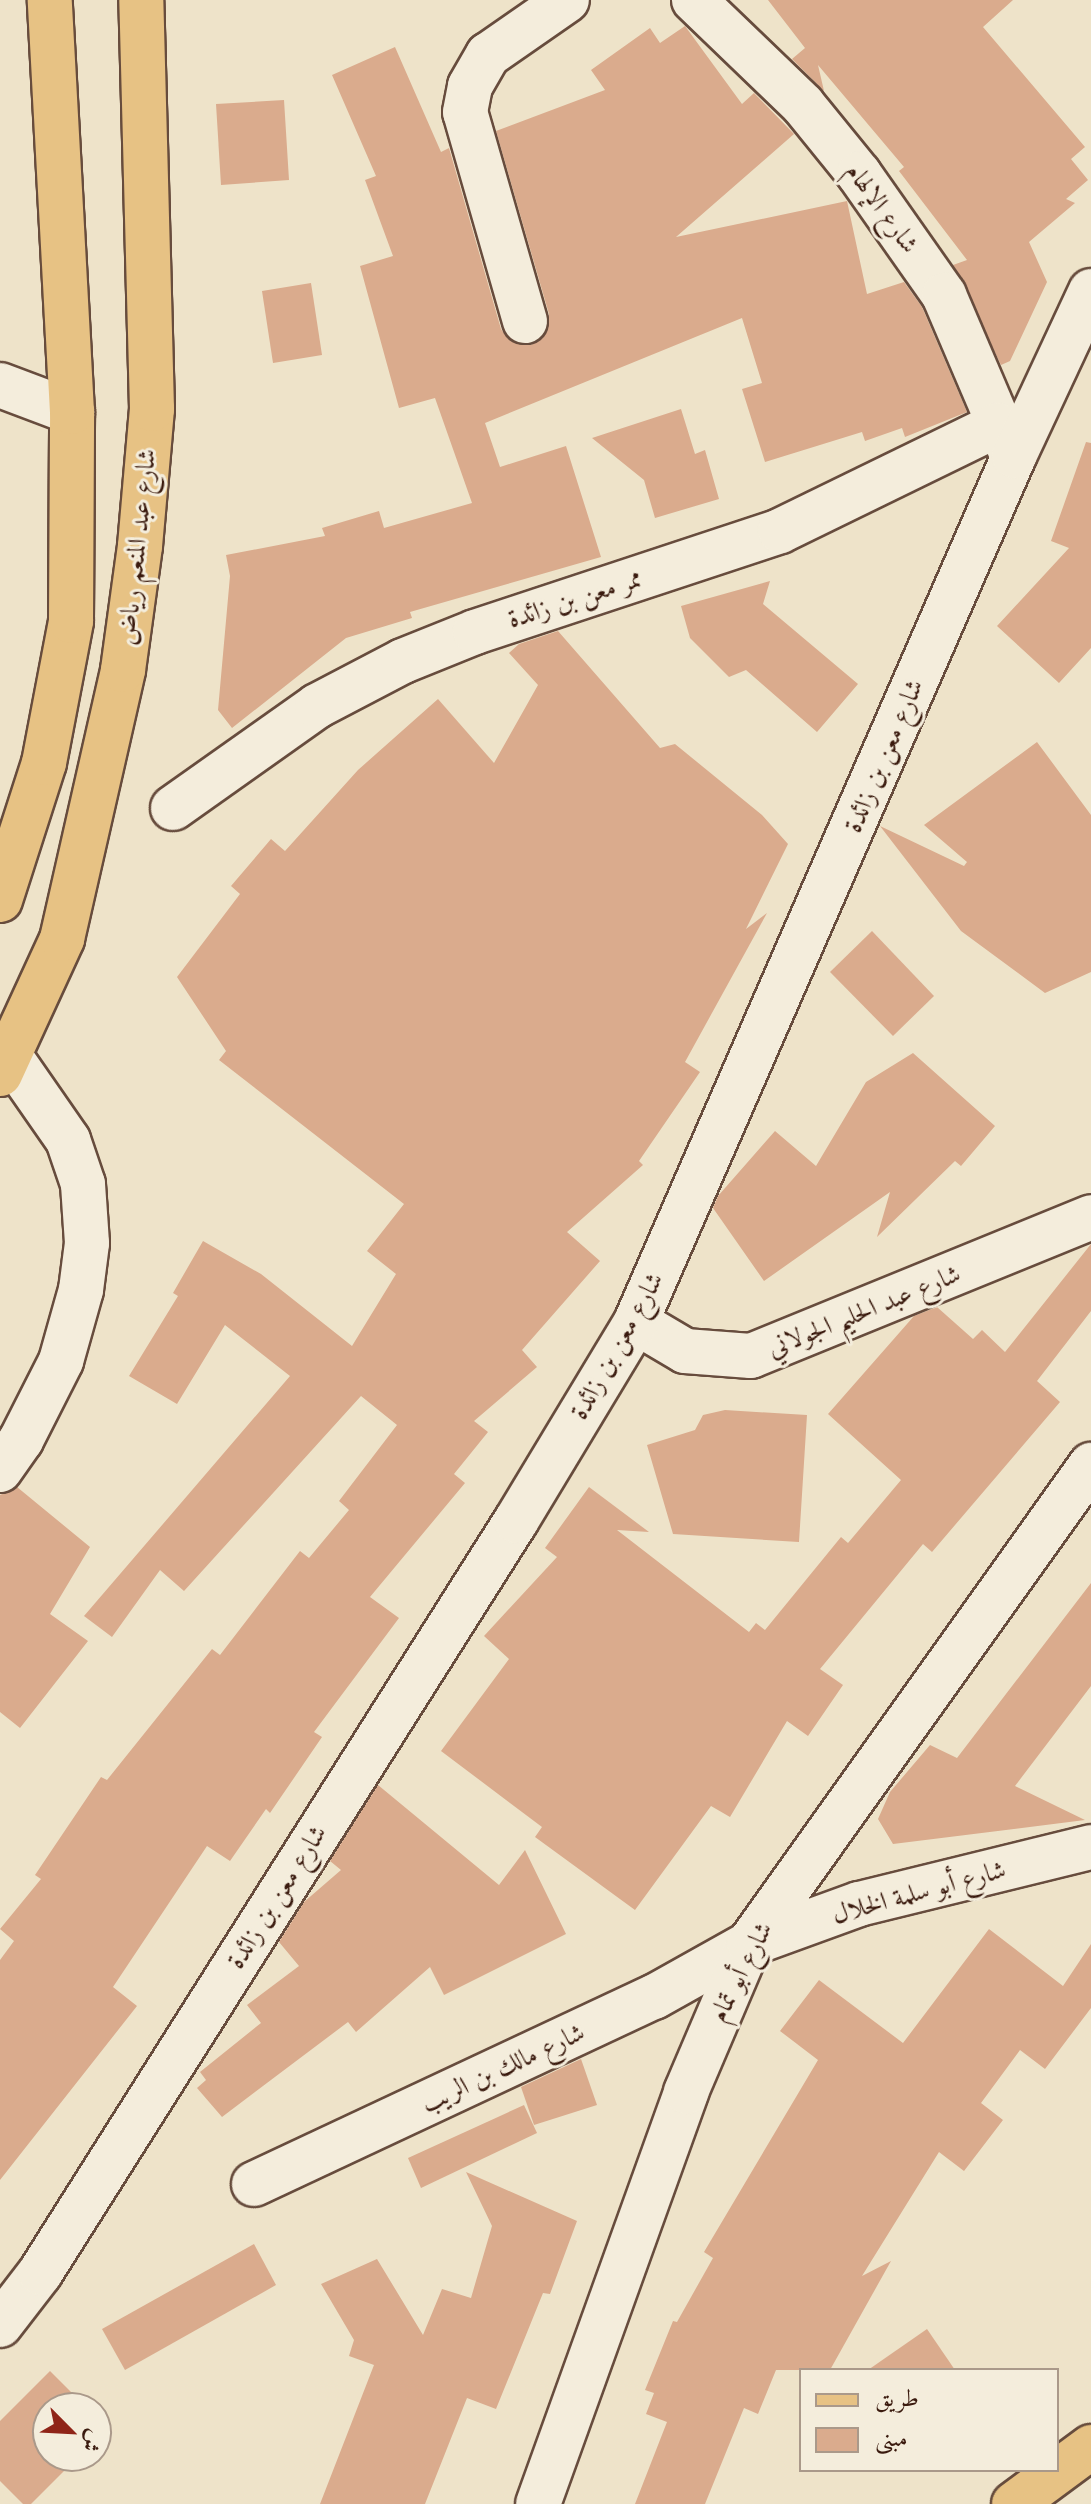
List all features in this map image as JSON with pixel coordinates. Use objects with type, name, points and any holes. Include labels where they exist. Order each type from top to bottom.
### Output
[{"type":"main road","points":[[0,900],[44,763],[71,621],[72,412],[50,0]]},
{"type":"main road","name":"شارع عبد المنعم رياض","points":[[5,1066],[62,939],[123,670],[140,546],[152,409],[141,0]]},
{"type":"main road","points":[[1059,2471],[1091,2447]]},
{"type":"main road","points":[[1014,2504],[1057,2472]]},
{"type":"street","points":[[525,321],[465,112],[470,86],[488,55],[567,0]]},
{"type":"street","name":"شارع الإلهام","points":[[694,0],[803,105],[859,174],[944,295],[1005,440]]},
{"type":"street","name":"شارع معن بن زائدة","points":[[0,2325],[40,2273],[516,1521],[636,1322],[1005,440],[1091,291]]},
{"type":"street","points":[[0,385],[72,412]]},
{"type":"street","name":"ممر معن بن زائدة","points":[[173,808],[317,706],[403,661],[475,632],[780,531],[1005,440]]},
{"type":"street","points":[[0,1470],[21,1440],[61,1361],[81,1290],[87,1243],[83,1184],[68,1140],[5,1066]]},
{"type":"street","name":"شارع عبد الحليم الجولاني","points":[[636,1322],[685,1351],[751,1356],[1091,1217]]},
{"type":"street","name":"شارع أبو تمام","points":[[538,2504],[686,2092],[749,1944],[1091,1465]]},
{"type":"street","name":"شارع أبو سلمة الخلال","points":[[749,1944],[859,1904],[1091,1847]]},
{"type":"street","name":"شارع مالك بن الريب","points":[[254,2184],[654,1997],[749,1944]]},
{"type":"building","points":[[768,0],[1013,0],[983,27],[1085,147],[1071,159],[1088,180],[1066,199],[1075,203],[1029,242],[1047,282],[1010,361],[1001,365],[953,265],[967,260],[899,171],[904,167],[818,65],[824,91],[792,59],[805,48]]},
{"type":"building","points":[[685,26],[742,104],[754,93],[794,134],[676,237],[847,201],[867,294],[904,282],[922,307],[967,412],[905,437],[902,428],[865,441],[862,432],[765,462],[742,389],[762,383],[742,318],[485,423],[500,467],[566,446],[601,557],[410,612],[412,618],[346,638],[232,728],[218,710],[230,576],[226,555],[325,536],[322,528],[379,511],[384,528],[472,503],[435,398],[399,408],[360,266],[393,256],[365,180],[376,176],[332,75],[395,47],[441,152],[449,148],[501,329],[508,339],[531,345],[543,338],[549,314],[496,131],[605,90],[591,70],[650,28],[660,43]]},
{"type":"building","points":[[284,100],[289,180],[221,185],[216,104]]},
{"type":"building","points":[[311,283],[322,355],[273,363],[262,291]]},
{"type":"building","points":[[681,409],[695,454],[705,450],[719,499],[655,518],[644,480],[592,438]]},
{"type":"building","points":[[1086,442],[1091,443],[1091,648],[1059,683],[997,626],[1069,548],[1051,541]]},
{"type":"building","points":[[770,581],[763,604],[858,684],[817,732],[746,670],[729,677],[690,638],[681,606]]},
{"type":"building","points":[[558,631],[660,748],[675,744],[762,815],[788,844],[746,929],[767,913],[685,1062],[700,1072],[639,1161],[643,1165],[567,1232],[600,1261],[522,1350],[537,1367],[474,1421],[488,1432],[454,1474],[465,1483],[370,1597],[399,1618],[314,1732],[322,1737],[270,1813],[266,1809],[230,1861],[207,1846],[113,1987],[137,2006],[0,2180],[0,1960],[14,1941],[0,1929],[41,1879],[35,1875],[101,1777],[107,1780],[212,1649],[220,1655],[300,1551],[309,1558],[349,1510],[339,1501],[397,1425],[361,1396],[184,1591],[160,1570],[112,1637],[84,1616],[290,1376],[225,1325],[177,1404],[129,1376],[178,1296],[173,1293],[203,1241],[261,1274],[352,1346],[396,1274],[367,1251],[404,1204],[219,1060],[226,1051],[177,977],[240,894],[231,886],[271,839],[285,851],[358,770],[438,699],[494,763],[538,685],[509,653],[519,644]]},
{"type":"building","points":[[1037,742],[1091,815],[1091,972],[1045,993],[961,931],[880,826],[964,866],[967,862],[924,825]]},
{"type":"building","points":[[872,931],[934,996],[893,1036],[830,972]]},
{"type":"building","points":[[913,1053],[995,1126],[961,1166],[955,1161],[877,1237],[890,1192],[764,1281],[713,1208],[718,1196],[775,1131],[816,1166],[866,1082]]},
{"type":"building","points":[[1091,1244],[1091,1311],[1037,1381],[1060,1402],[932,1552],[923,1544],[820,1669],[843,1685],[808,1736],[787,1721],[730,1817],[711,1806],[635,1910],[535,1837],[542,1827],[441,1751],[509,1659],[484,1636],[557,1557],[545,1548],[589,1487],[649,1532],[617,1530],[749,1632],[756,1623],[765,1630],[841,1537],[848,1543],[901,1480],[828,1414],[914,1316],[937,1307],[973,1339],[982,1330],[1005,1352]]},
{"type":"building","points":[[725,1410],[807,1415],[799,1542],[673,1534],[647,1445],[695,1430],[703,1415]]},
{"type":"building","points":[[17,1487],[90,1547],[50,1614],[88,1641],[20,1728],[0,1712],[0,1495]]},
{"type":"building","points":[[1091,1583],[1091,1686],[1015,1786],[1085,1820],[893,1844],[878,1819],[890,1792],[930,1745],[957,1758]]},
{"type":"building","points":[[378,1785],[499,1885],[525,1850],[566,1934],[444,1995],[430,1967],[356,2032],[348,2022],[222,2117],[197,2088],[206,2080],[200,2072],[261,2023],[247,2005],[299,1966],[279,1942],[304,1902],[341,1870],[330,1861]]},
{"type":"building","points":[[989,1929],[1063,1986],[1091,1944],[1091,2008],[1045,2069],[1020,2050],[981,2103],[1003,2120],[964,2171],[939,2152],[862,2276],[891,2261],[831,2368],[776,2370],[758,2414],[744,2408],[705,2504],[635,2504],[667,2422],[646,2414],[654,2393],[645,2390],[673,2321],[677,2322],[713,2258],[704,2252],[818,2060],[780,2031],[819,1980],[903,2043]]},
{"type":"building","points":[[581,2059],[597,2105],[534,2125],[521,2087]]},
{"type":"building","points":[[524,2105],[537,2133],[421,2188],[408,2158]]},
{"type":"building","points":[[466,2172],[577,2221],[550,2294],[543,2293],[496,2409],[467,2398],[425,2504],[320,2504],[374,2365],[349,2356],[354,2340],[321,2284],[377,2259],[423,2335],[442,2289],[471,2298],[492,2226]]},
{"type":"building","points":[[254,2244],[276,2285],[125,2370],[102,2329]]},
{"type":"building","points":[[927,2329],[954,2368],[871,2368]]},
{"type":"building","points":[[50,2371],[71,2392],[32,2392],[32,2472],[63,2472],[31,2504],[23,2504],[0,2481],[0,2421]]}]
